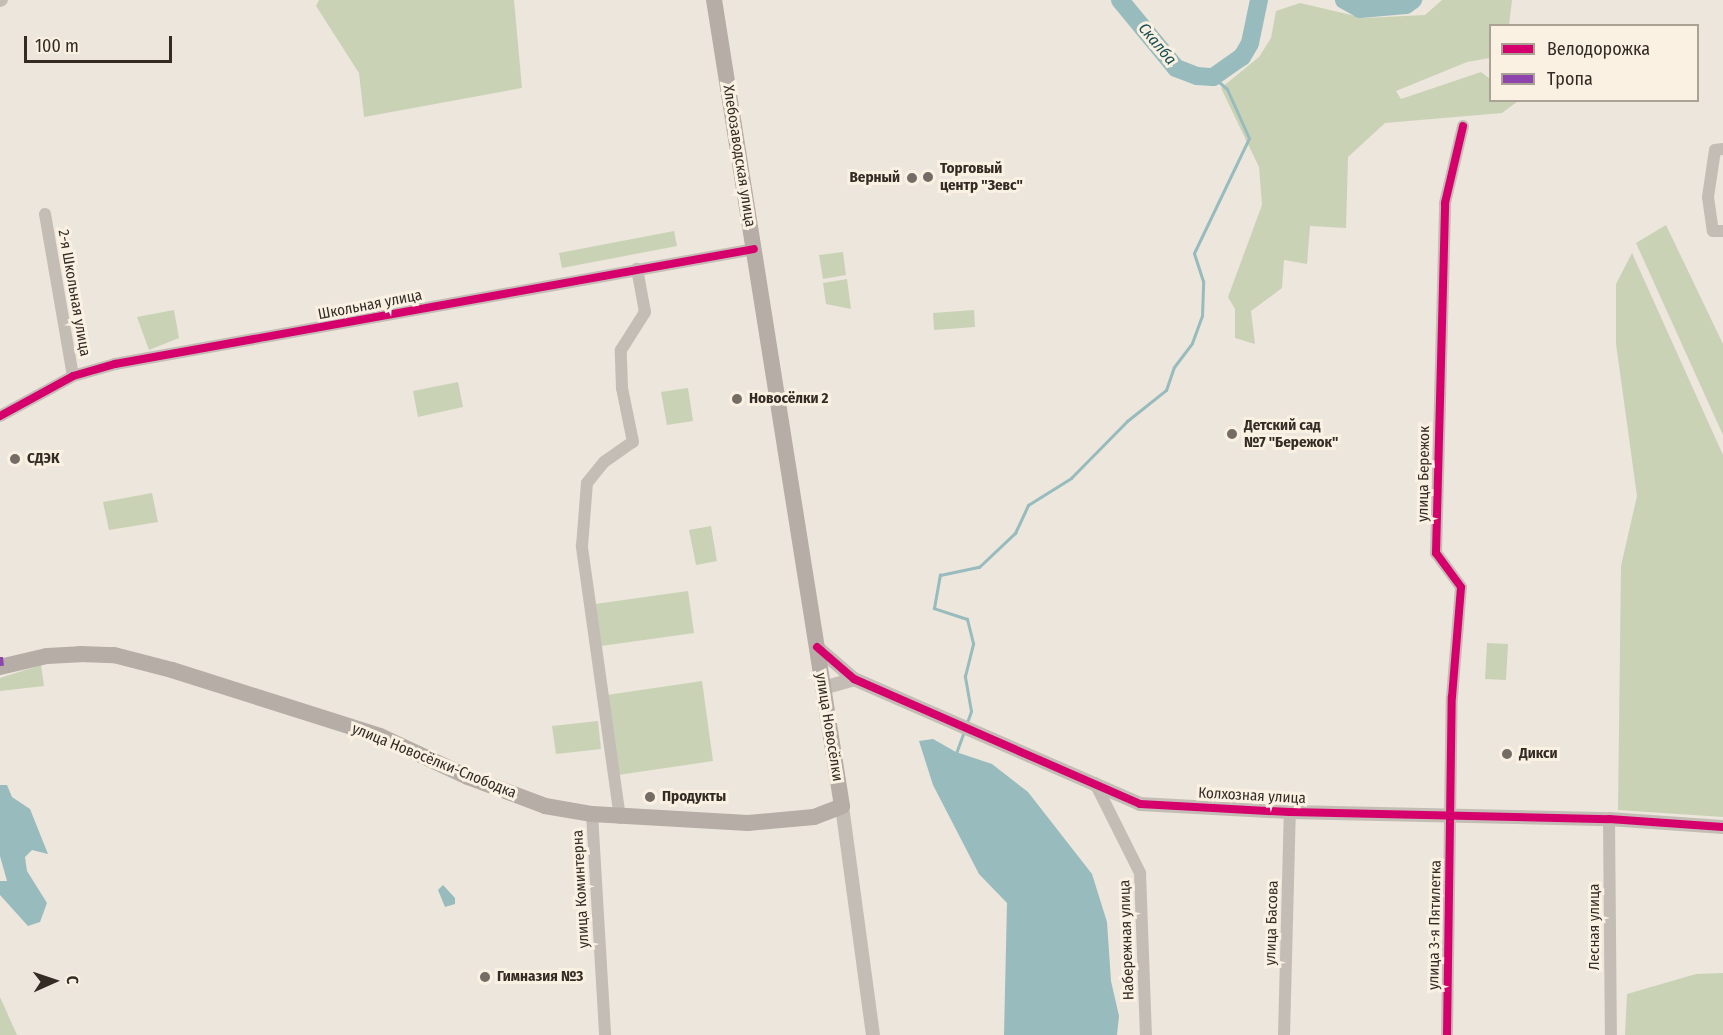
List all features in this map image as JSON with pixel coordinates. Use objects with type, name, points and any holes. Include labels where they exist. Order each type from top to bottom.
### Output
[{"type":"main road","name":"Хлебозаводская улица","points":[[714,0],[764,313]]},
{"type":"main road","name":"улица Новосёлки","points":[[764,313],[842,806]]},
{"type":"main road","name":"улица Новосёлки-Слободка","points":[[0,663],[48,656],[114,655],[172,670],[380,736],[468,777],[545,806],[592,814],[620,818],[748,823],[804,818],[842,806]]},
{"type":"street","name":"улица Бережок","points":[[1450,815],[1452,697],[1461,587],[1436,553],[1437,471],[1445,203],[1463,126]]},
{"type":"street","points":[[1723,149],[1715,150],[1708,197],[1713,231],[1723,231]]},
{"type":"street","name":"2-я Школьная улица","points":[[45,214],[73,376]]},
{"type":"street","name":"Школьная улица","points":[[0,416],[73,376],[115,364],[754,249]]},
{"type":"street","points":[[620,818],[582,546],[587,483],[604,462],[633,442],[622,388],[621,351],[645,312],[637,269]]},
{"type":"street","name":"Колхозная улица","points":[[817,646],[854,679],[1140,804],[1290,812],[1609,819],[1723,827]]},
{"type":"street","points":[[823,688],[854,679]]},
{"type":"street","name":"Набережная улица","points":[[1095,783],[1140,873],[1146,1035]]},
{"type":"street","name":"улица Новосёлки","points":[[842,806],[873,1035]]},
{"type":"street","name":"улица Басова","points":[[1284,1035],[1290,812]]},
{"type":"street","name":"улица Коминтерна","points":[[592,814],[605,1035]]},
{"type":"street","name":"улица 3-я Пятилетка","points":[[1447,1035],[1450,815]]},
{"type":"street","name":"Лесная улица","points":[[1609,819],[1611,1035]]},
{"type":"green space","points":[[319,0],[514,0],[522,88],[364,117],[359,73],[316,6]]},
{"type":"green space","points":[[1442,0],[1512,0],[1509,24],[1489,24],[1489,58],[1467,62],[1396,91],[1401,99],[1481,72],[1489,78],[1489,102],[1517,102],[1502,113],[1385,123],[1348,157],[1346,228],[1310,226],[1307,264],[1284,260],[1282,288],[1251,311],[1255,344],[1235,338],[1235,309],[1228,297],[1262,205],[1259,167],[1221,88],[1259,57],[1271,38],[1276,11],[1300,3],[1364,18],[1425,15]]},
{"type":"green space","points":[[1666,225],[1723,344],[1723,435],[1636,243]]},
{"type":"green space","points":[[674,231],[677,246],[562,268],[559,253]]},
{"type":"green space","points":[[843,252],[846,275],[823,279],[819,255]]},
{"type":"green space","points":[[1632,253],[1723,455],[1723,817],[1618,810],[1621,566],[1637,496],[1616,344],[1616,284]]},
{"type":"green space","points":[[847,279],[851,309],[826,304],[823,283]]},
{"type":"green space","points":[[174,310],[179,338],[149,350],[137,317]]},
{"type":"green space","points":[[974,310],[975,327],[934,330],[933,313]]},
{"type":"green space","points":[[458,382],[463,407],[418,417],[413,391]]},
{"type":"green space","points":[[688,388],[693,421],[667,425],[661,392]]},
{"type":"green space","points":[[152,493],[158,522],[109,530],[103,502]]},
{"type":"green space","points":[[711,526],[717,561],[696,565],[689,530]]},
{"type":"green space","points":[[688,591],[694,633],[601,646],[595,604]]},
{"type":"green space","points":[[1487,643],[1508,644],[1506,680],[1485,679]]},
{"type":"green space","points":[[41,665],[44,686],[0,691],[0,678]]},
{"type":"green space","points":[[702,681],[713,761],[618,775],[607,695]]},
{"type":"green space","points":[[598,721],[601,749],[556,754],[552,726]]},
{"type":"green space","points":[[1723,973],[1723,1035],[1625,1035],[1627,994],[1696,974]]},
{"type":"green space","points":[[0,997],[17,1035],[0,1035]]},
{"type":"water","points":[[933,739],[956,752],[992,764],[1028,792],[1092,874],[1107,922],[1111,981],[1119,1016],[1117,1035],[1004,1035],[1007,903],[979,874],[933,785],[919,741]]},
{"type":"water","points":[[0,785],[7,785],[12,797],[30,809],[48,854],[32,850],[25,857],[27,871],[47,903],[40,922],[28,926],[0,895],[0,881],[7,881],[0,856]]},
{"type":"water","points":[[443,885],[455,898],[455,904],[445,907],[438,890]]},
{"type":"waterway","name":"Скалба","points":[[1120,0],[1176,68],[1197,76],[1213,77],[1242,57],[1250,43],[1259,0]]},
{"type":"waterway","name":"Скалба","points":[[1344,0],[1360,9],[1406,5],[1413,0]]},
{"type":"waterway","points":[[966,725],[971,711],[965,676],[973,643],[967,619],[934,608],[940,575],[979,567],[1015,533],[1028,505],[1071,478],[1127,421],[1166,390],[1174,367],[1192,343],[1202,316],[1203,281],[1194,253],[1249,138],[1227,89],[1213,77]]},
{"type":"waterway","points":[[955,756],[964,731]]},
{"type":"marked path","points":[[0,657],[1,666]]},
{"type":"cycle path","points":[[1447,1035],[1452,697],[1461,587],[1436,553],[1445,203],[1463,126]]},
{"type":"cycle path","points":[[0,416],[73,376],[115,364],[754,249]]},
{"type":"cycle path","points":[[817,647],[854,679],[1140,804],[1290,812],[1609,819],[1723,827]]},
{"type":"place","name":"Торговый центр \"Зевс\"","points":[[928,177]]},
{"type":"place","name":"Верный","points":[[912,178]]},
{"type":"place","name":"Новосёлки 2","points":[[737,399]]},
{"type":"place","name":"Детский сад №7 \"Бережок\"","points":[[1232,434]]},
{"type":"place","name":"СДЭК","points":[[15,459]]},
{"type":"place","name":"Дикси","points":[[1507,754]]},
{"type":"place","name":"Продукты","points":[[650,797]]},
{"type":"place","name":"Гимназия №3","points":[[485,977]]}]
